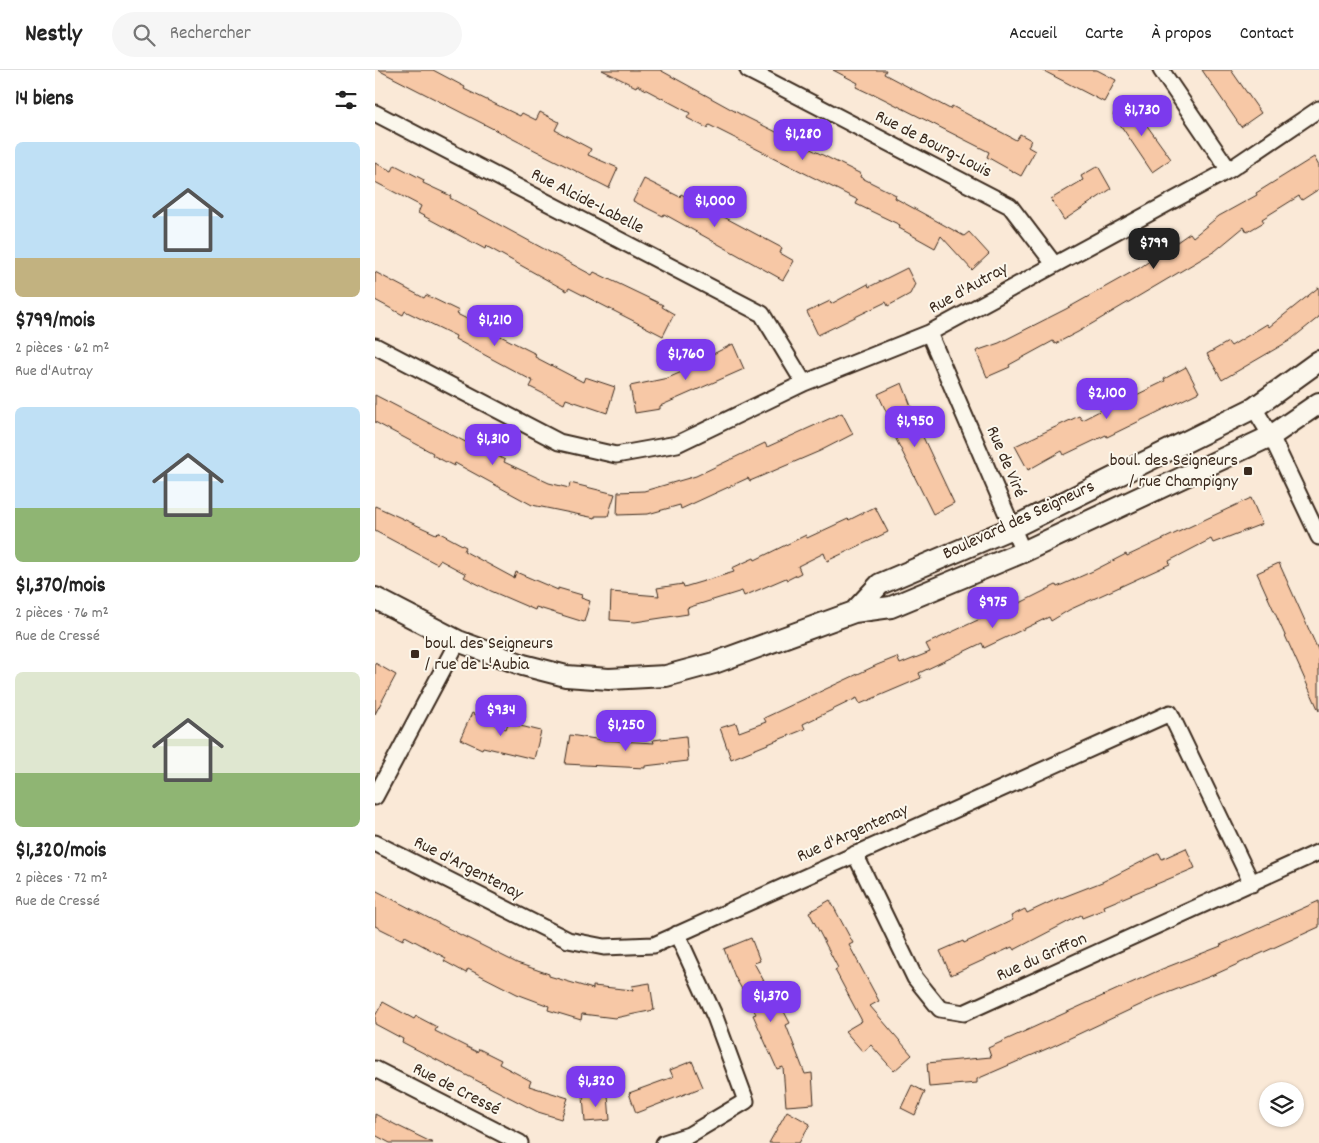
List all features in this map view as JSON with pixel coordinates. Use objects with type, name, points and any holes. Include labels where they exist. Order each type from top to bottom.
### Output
[{"type":"street","name":"Rue de Bourg-Louis","points":[[747,70],[1010,206],[1054,264]]},
{"type":"street","points":[[1161,70],[1229,170]]},
{"type":"street","name":"Rue d'Autray","points":[[375,346],[559,442],[616,454],[677,444],[804,383],[929,333],[1229,170],[1319,109]]},
{"type":"street","name":"Rue Alcide-Labelle","points":[[375,113],[762,314],[804,383]]},
{"type":"street","name":"Rue de Viré","points":[[929,333],[1023,552]]},
{"type":"street","name":"Boulevard des Seigneurs","points":[[854,612],[880,584],[1012,528],[1254,408],[1319,361]]},
{"type":"street","name":"Boulevard des Seigneurs","points":[[375,598],[458,641],[523,665],[566,676],[609,679],[666,676],[714,663],[854,612],[891,608],[1023,552],[1271,436],[1319,403]]},
{"type":"street","points":[[1254,408],[1271,436],[1319,537]]},
{"type":"street","points":[[375,797],[458,641]]},
{"type":"street","name":"Rue d'Argentenay","points":[[375,843],[568,940],[604,947],[629,948],[654,945],[1170,712],[1252,884]]},
{"type":"street","name":"Rue du Griffon","points":[[855,854],[915,978],[941,1009],[964,1013],[1319,852]]},
{"type":"street","points":[[664,1143],[689,1135],[746,1101],[715,1017],[677,934]]},
{"type":"street","name":"Rue de Cressé","points":[[375,1069],[520,1143]]},
{"type":"building","points":[[378,70],[433,70],[465,87],[464,89],[520,116],[522,113],[536,120],[540,112],[559,122],[555,130],[591,149],[588,155],[618,168],[609,188]]},
{"type":"building","points":[[602,70],[660,70],[740,114],[861,174],[860,177],[896,195],[895,198],[964,236],[969,232],[989,254],[972,270],[941,236],[935,248],[899,228],[900,225],[856,204],[858,200],[709,125],[707,128],[687,118],[690,113],[637,85],[636,87]]},
{"type":"building","points":[[833,70],[886,70],[884,74],[950,109],[952,106],[1016,140],[1020,134],[1031,140],[1028,147],[1035,151],[1021,176],[987,157],[989,152],[874,94],[856,87],[858,83]]},
{"type":"building","points":[[1042,70],[1097,70],[1116,80],[1104,102]]},
{"type":"building","points":[[1202,70],[1231,70],[1261,113],[1241,127]]},
{"type":"building","points":[[1130,102],[1171,159],[1152,172],[1113,114]]},
{"type":"building","points":[[1314,157],[1319,166],[1319,189],[1302,200],[1299,196],[1262,219],[1264,222],[1247,232],[1244,227],[1215,251],[1078,332],[1055,344],[1053,341],[1009,365],[1010,367],[987,377],[976,351],[999,343],[1066,309],[1141,267],[1190,233],[1193,237],[1219,216],[1257,195],[1256,193]]},
{"type":"building","points":[[375,163],[392,171],[395,165],[424,180],[423,183],[451,196],[450,198],[592,275],[594,272],[663,305],[662,307],[674,314],[663,336],[569,288],[567,291],[486,246],[485,249],[418,213],[421,206],[375,182]]},
{"type":"building","points":[[1098,166],[1111,189],[1064,220],[1051,199],[1083,180],[1081,176]]},
{"type":"building","points":[[644,179],[680,197],[681,194],[782,248],[780,253],[794,261],[783,280],[664,214],[663,216],[633,201]]},
{"type":"building","points":[[907,268],[915,284],[910,294],[888,306],[886,302],[818,335],[807,312],[830,301],[831,304],[868,284],[869,287]]},
{"type":"building","points":[[375,272],[424,298],[426,295],[459,311],[457,314],[536,354],[535,357],[583,382],[585,377],[615,387],[607,413],[566,399],[564,404],[530,387],[533,381],[455,339],[456,336],[405,311],[403,315],[375,300]]},
{"type":"building","points":[[1319,287],[1319,317],[1289,341],[1222,380],[1207,354],[1228,342],[1231,346],[1267,324],[1269,327]]},
{"type":"building","points":[[733,344],[744,369],[660,406],[660,409],[635,413],[630,386],[668,378],[713,358],[711,355]]},
{"type":"building","points":[[1186,367],[1199,392],[1107,437],[1106,435],[1064,455],[1062,451],[1028,470],[1015,446],[1079,416],[1082,420],[1117,402],[1118,404],[1165,381],[1164,379]]},
{"type":"building","points":[[902,383],[923,437],[954,503],[933,514],[889,425],[892,424],[878,394]]},
{"type":"building","points":[[375,395],[481,450],[483,448],[505,460],[504,462],[549,483],[569,488],[570,483],[615,494],[608,516],[595,516],[595,518],[532,505],[455,463],[454,466],[432,455],[433,453],[375,422]]},
{"type":"building","points":[[842,413],[853,434],[820,451],[750,481],[748,478],[681,509],[680,505],[648,514],[617,515],[618,492],[644,491],[696,476],[765,443],[767,447]]},
{"type":"building","points":[[1251,498],[1262,524],[1213,543],[1211,539],[1169,561],[1170,564],[1069,610],[1051,621],[1049,617],[984,648],[982,643],[919,673],[921,678],[860,704],[857,698],[803,724],[805,729],[731,759],[720,728],[736,723],[739,732],[766,722],[764,718],[877,665],[897,657],[900,664],[930,652],[926,644],[1019,601],[1020,603],[1056,585],[1057,587],[1093,571],[1126,554],[1127,556]]},
{"type":"building","points":[[375,506],[436,534],[438,532],[466,547],[464,551],[514,578],[516,572],[558,590],[558,588],[582,595],[581,598],[590,601],[584,622],[536,607],[535,610],[491,591],[464,577],[466,574],[440,560],[437,564],[375,531]]},
{"type":"building","points":[[875,507],[888,532],[827,561],[824,553],[798,566],[801,573],[787,580],[786,578],[744,596],[742,591],[687,608],[688,614],[635,622],[610,620],[611,592],[659,596],[657,588],[683,584],[684,587],[734,572],[732,568],[754,558],[755,560],[806,535],[807,538]]},
{"type":"building","points":[[1279,563],[1319,652],[1319,711],[1257,573]]},
{"type":"building","points":[[375,663],[396,675],[375,714]]},
{"type":"building","points":[[472,713],[506,729],[508,723],[541,731],[534,759],[483,747],[482,749],[460,739]]},
{"type":"building","points":[[570,735],[602,740],[654,743],[653,740],[686,736],[688,761],[645,766],[645,768],[565,764]]},
{"type":"building","points":[[1186,848],[1195,868],[1104,906],[1105,909],[1082,918],[1081,915],[1014,950],[1012,947],[951,975],[940,951],[963,941],[964,943],[1013,920],[1011,916],[1025,909],[1027,913],[1061,897],[1102,882],[1159,853],[1162,859]]},
{"type":"building","points":[[375,890],[517,963],[549,974],[549,976],[593,989],[593,986],[633,990],[632,986],[650,983],[654,1010],[615,1018],[582,1014],[581,1020],[548,1010],[549,1006],[517,994],[468,969],[466,973],[444,961],[446,958],[405,936],[403,940],[375,926]]},
{"type":"building","points":[[830,900],[853,943],[849,945],[879,1001],[870,1006],[912,1055],[894,1071],[871,1045],[863,1052],[845,1031],[862,1021],[835,970],[838,968],[809,912]]},
{"type":"building","points":[[1319,901],[1319,927],[1216,974],[1157,997],[1051,1047],[977,1079],[977,1083],[929,1087],[927,1063],[991,1057],[988,1048],[1162,969],[1221,946]]},
{"type":"building","points":[[751,938],[760,961],[754,963],[776,1003],[779,1002],[790,1023],[786,1025],[805,1074],[812,1073],[814,1104],[786,1106],[783,1067],[777,1069],[753,1015],[756,1014],[735,977],[724,949]]},
{"type":"building","points":[[383,1002],[414,1019],[416,1016],[437,1027],[435,1031],[477,1052],[479,1049],[501,1060],[499,1064],[531,1081],[529,1086],[568,1098],[561,1119],[538,1112],[402,1042],[403,1039],[375,1024],[375,1016]]},
{"type":"building","points":[[692,1061],[703,1087],[636,1113],[629,1093],[673,1077],[670,1070]]},
{"type":"building","points":[[912,1085],[925,1092],[915,1115],[901,1108]]},
{"type":"building","points":[[608,1095],[610,1120],[585,1122],[583,1096]]},
{"type":"building","points":[[787,1111],[810,1124],[799,1143],[769,1143]]},
{"type":"building","points":[[375,1114],[433,1143],[390,1143],[375,1135]]},
{"type":"place","name":"boul. des Seigneurs / rue Champigny","points":[[1248,471]]},
{"type":"place","name":"boul. des Seigneurs / rue de L'Aubia","points":[[415,654]]}]
